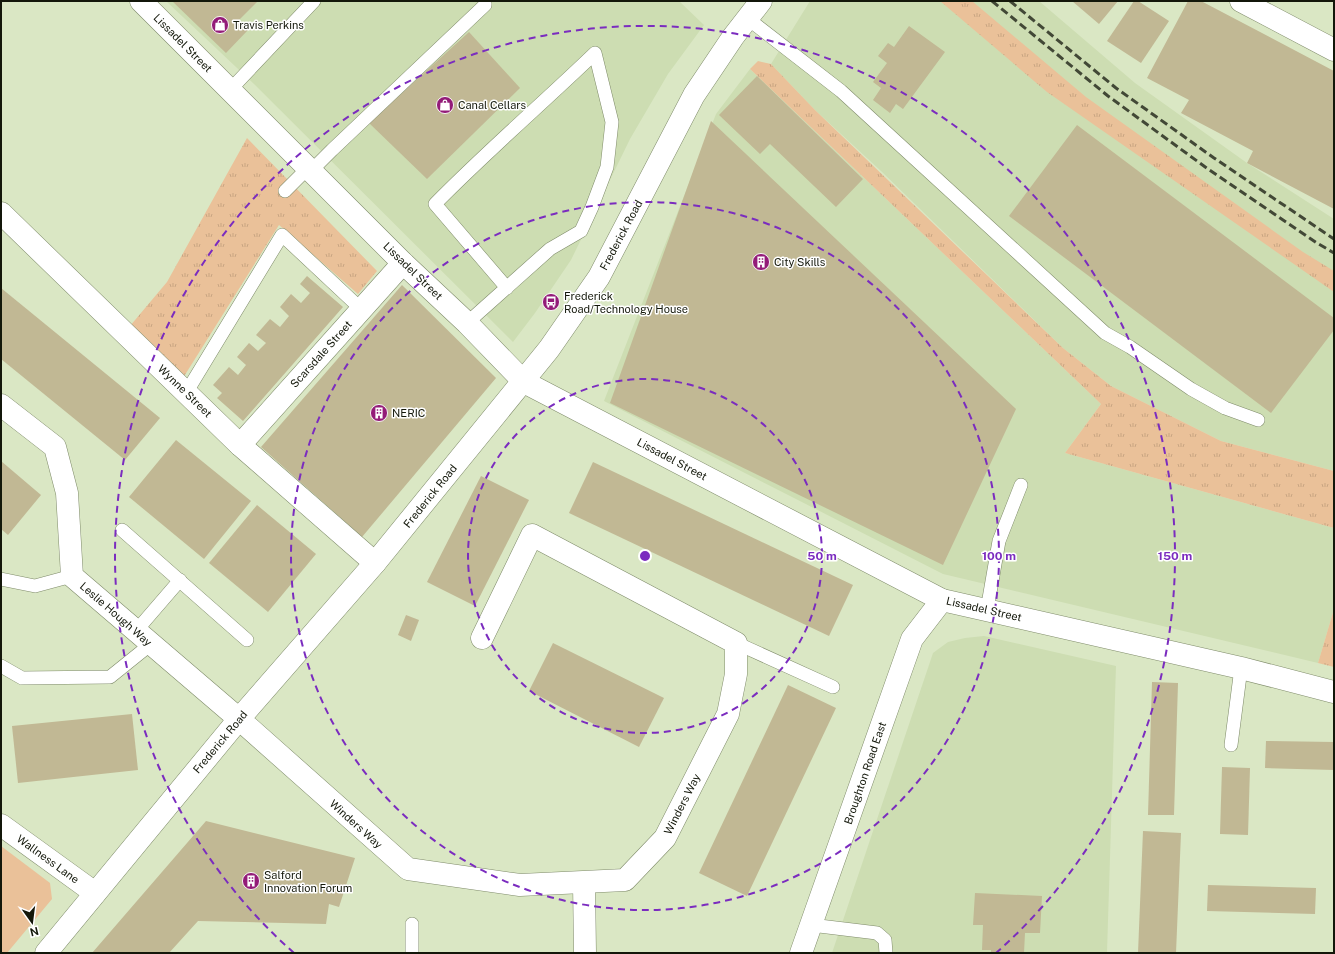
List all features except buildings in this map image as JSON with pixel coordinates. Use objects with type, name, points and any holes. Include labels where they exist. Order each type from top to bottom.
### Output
[{"type":"street","name":"Lissadel Street","points":[[141,1],[403,262],[467,323],[524,382],[942,600],[1241,668],[1334,692]]},
{"type":"street","name":"Frederick Road","points":[[46,953],[239,719],[375,563],[524,382],[549,349],[599,277],[694,95],[733,37],[761,1]]},
{"type":"street","points":[[1241,1],[1334,50]]},
{"type":"street","name":"Wynne Street","points":[[1,213],[240,445],[375,563]]},
{"type":"street","name":"Scarsdale Street","points":[[240,445],[403,262]]},
{"type":"street","name":"Leslie Hough Way","points":[[1,405],[55,447],[67,493],[72,576],[239,719]]},
{"type":"street","points":[[482,638],[532,535],[736,643]]},
{"type":"street","name":"Broughton Road East","points":[[801,953],[912,639],[942,600]]},
{"type":"street","name":"Winders Way","points":[[239,719],[408,869],[520,885],[625,880],[665,838],[728,714],[736,674],[736,643]]},
{"type":"street","name":"Wallness Lane","points":[[1,825],[95,893]]},
{"type":"street","points":[[584,883],[585,953]]},
{"type":"lane","points":[[230,90],[314,1]]},
{"type":"lane","points":[[286,191],[332,150],[485,5]]},
{"type":"lane","points":[[747,18],[841,91],[1105,333],[1130,347],[1191,389],[1224,408],[1258,420]]},
{"type":"lane","points":[[467,323],[507,288],[550,249],[581,231],[607,167],[612,122],[595,54],[474,164],[435,204],[507,288]]},
{"type":"lane","points":[[186,393],[282,235],[361,309]]},
{"type":"lane","points":[[987,610],[1000,541],[1021,485]]},
{"type":"lane","points":[[122,530],[247,640]]},
{"type":"lane","points":[[1,579],[35,586],[72,576]]},
{"type":"lane","points":[[1,666],[22,678],[110,678],[143,637],[180,580]]},
{"type":"lane","points":[[736,643],[833,686]]},
{"type":"lane","points":[[1231,745],[1241,668]]},
{"type":"lane","points":[[412,924],[412,953]]},
{"type":"lane","points":[[811,925],[877,933],[885,940],[886,953]]},
{"type":"shaded area","points":[[166,1],[679,1],[704,25],[668,74],[630,139],[571,260],[535,313],[513,342],[254,84]]},
{"type":"shaded area","points":[[810,1],[1039,1],[1135,83],[1247,163],[1334,219],[1334,471],[1221,441],[1111,386],[1063,348],[881,171],[815,110],[771,64]]},
{"type":"shaded area","points":[[750,69],[1101,404],[1065,453],[1334,528],[1334,609],[1318,663],[943,574],[604,401],[716,114]]},
{"type":"shaded area","points":[[984,636],[1116,666],[1107,953],[832,953],[933,653],[948,642]]},
{"type":"green space","points":[[940,1],[972,1],[1086,97],[1303,252],[1334,271],[1334,292],[1047,92]]},
{"type":"green space","points":[[758,61],[771,64],[815,110],[1063,348],[1111,386],[1221,441],[1334,471],[1334,528],[1065,453],[1101,404],[750,69]]},
{"type":"green space","points":[[247,138],[377,271],[358,294],[279,225],[183,378],[130,326],[167,282]]},
{"type":"green space","points":[[1334,609],[1334,667],[1318,663]]},
{"type":"green space","points":[[1,846],[50,883],[52,899],[7,953],[1,953]]},
{"type":"railway","points":[[992,1],[1108,96],[1208,169],[1334,253]]},
{"type":"railway","points":[[1010,1],[1116,88],[1214,158],[1334,239]]},
{"type":"place","name":"Travis Perkins","points":[[220,25]]},
{"type":"place","name":"Canal Cellars","points":[[445,105]]},
{"type":"place","name":"City Skills","points":[[761,262]]},
{"type":"place","name":"Frederick Road/Technology House","points":[[551,302]]},
{"type":"place","name":"NERIC","points":[[379,413]]},
{"type":"place","name":"Salford Innovation Forum","points":[[251,881]]}]
